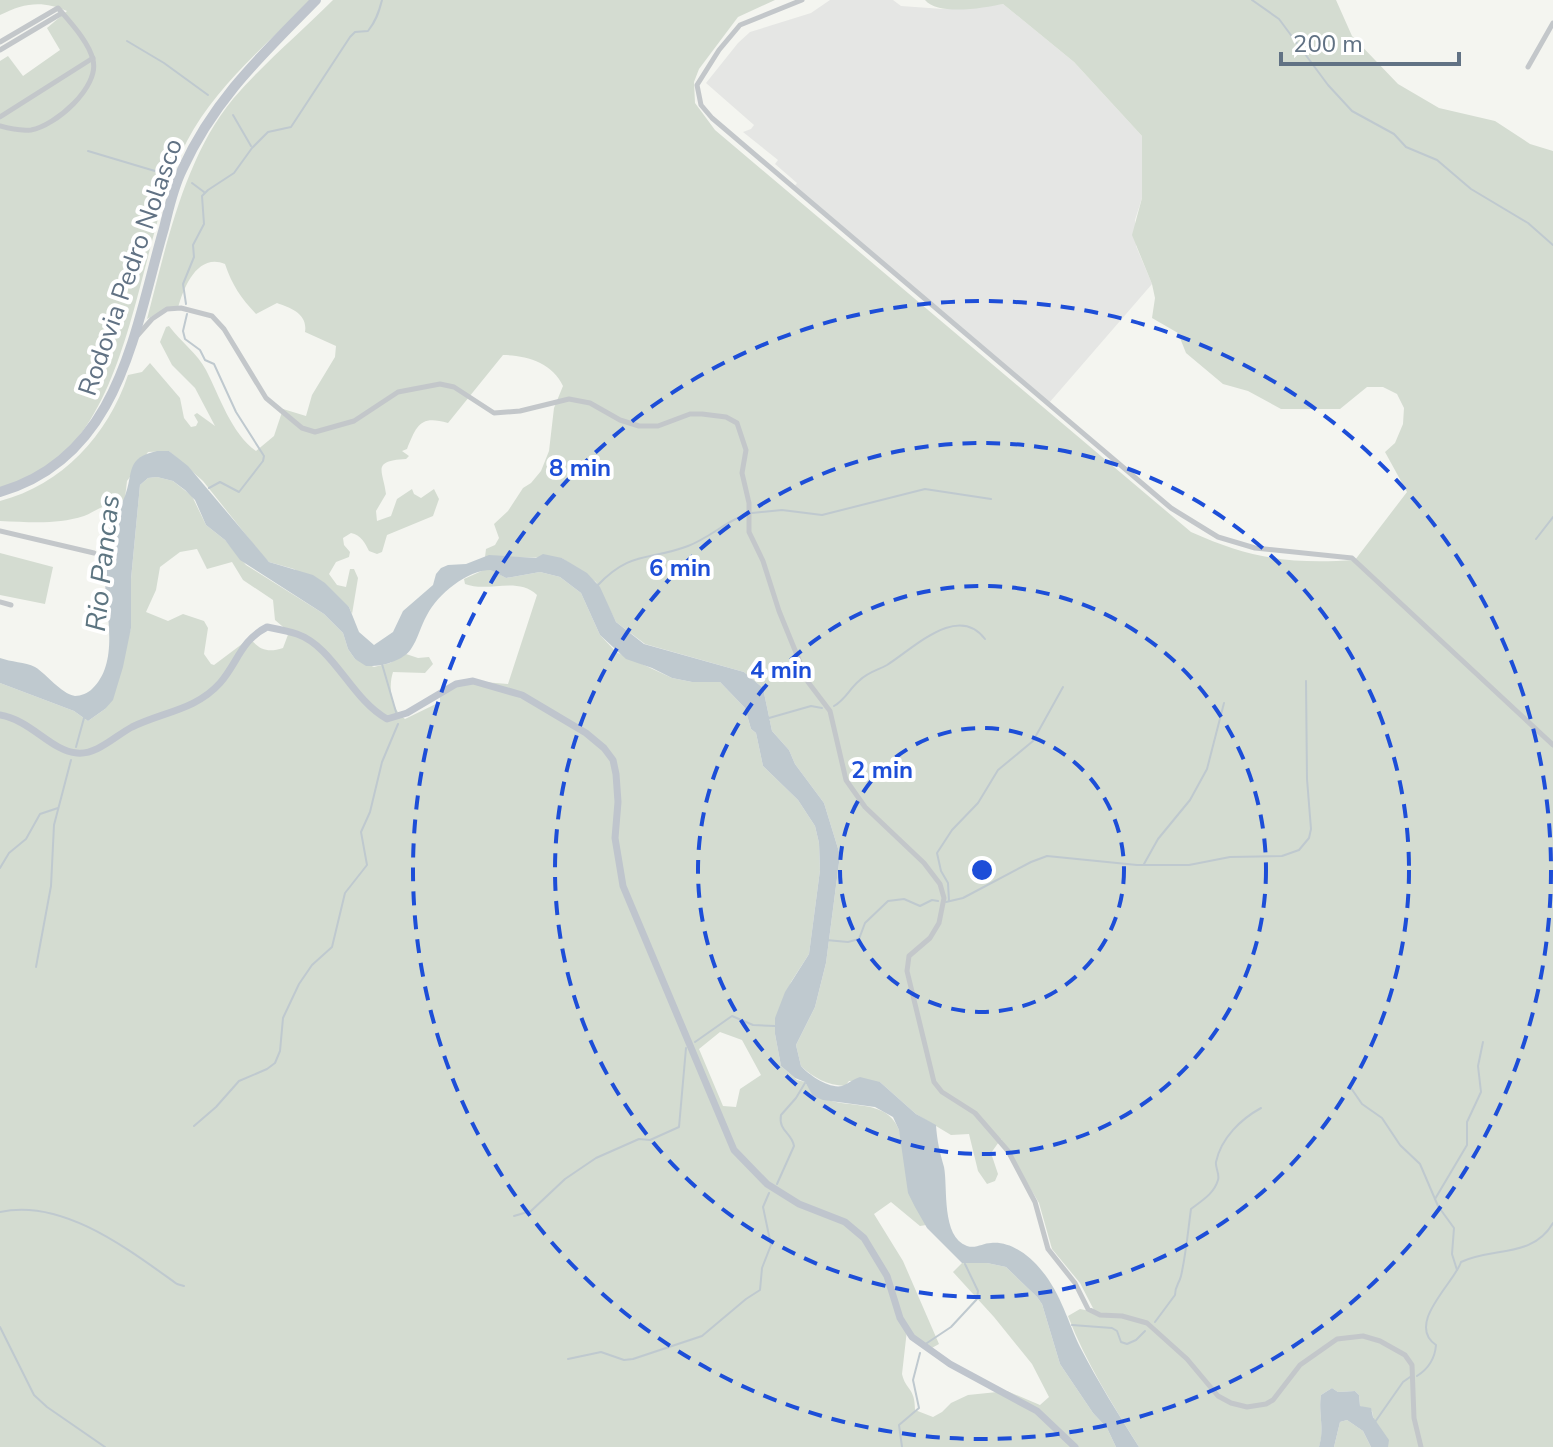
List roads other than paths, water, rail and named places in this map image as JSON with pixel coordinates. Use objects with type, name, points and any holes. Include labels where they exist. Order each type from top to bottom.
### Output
[{"type":"highway","name":"Rodovia Pedro Nolasco","points":[[0,492],[26,482],[63,459],[88,435],[111,398],[131,342],[177,181],[203,126],[250,67],[316,0]]},
{"type":"street","points":[[802,0],[740,25],[719,50],[697,85],[701,105],[712,118],[1171,508],[1218,537],[1255,548],[1352,558],[1553,745]]},
{"type":"street","points":[[0,42],[58,8],[93,58],[91,78],[70,109],[58,118],[30,130],[0,126]]},
{"type":"street","points":[[0,50],[62,13]]},
{"type":"street","points":[[1528,67],[1553,23]]},
{"type":"street","points":[[0,117],[93,58]]},
{"type":"street","points":[[131,342],[152,319],[167,309],[181,308],[212,316],[224,329],[266,398],[302,428],[315,432],[354,421],[398,392],[440,384],[454,387],[494,413],[510,413],[569,399],[590,403],[620,420],[639,426],[658,426],[690,414],[726,417],[737,423],[746,450],[742,473],[749,503],[751,539],[763,561],[779,611],[808,682],[830,711],[841,769],[865,807],[924,863],[940,884],[944,898],[939,923],[930,938],[912,952],[907,961],[923,1046],[937,1088],[975,1113],[1008,1151],[1035,1202],[1048,1249],[1075,1283],[1091,1312],[1147,1323],[1187,1359],[1218,1396],[1247,1407],[1273,1400],[1300,1365],[1337,1339],[1355,1336],[1380,1341],[1405,1355],[1412,1365],[1414,1418],[1421,1447]]},
{"type":"street","points":[[0,531],[94,553]]},
{"type":"street","points":[[0,602],[11,605]]},
{"type":"street","points":[[0,715],[23,722],[68,751],[79,754],[91,751],[133,727],[206,696],[220,683],[242,646],[267,627],[299,634],[314,643],[365,703],[387,719],[407,713],[456,684],[473,681],[522,695],[586,733],[613,760],[618,802],[615,838],[617,866],[623,886],[734,1150],[767,1184],[799,1204],[845,1222],[864,1238],[887,1276],[900,1318],[912,1337],[950,1364],[1037,1411],[1075,1447]]},
{"type":"waterway","points":[[186,304],[183,284],[194,257],[193,245],[204,224],[202,196],[234,173],[268,132],[291,127],[350,37],[371,27],[382,0]]},
{"type":"waterway","points":[[1252,0],[1279,19],[1328,85],[1352,111],[1394,134],[1406,147],[1437,160],[1471,189],[1528,223],[1553,245]]},
{"type":"waterway","points":[[127,41],[208,95]]},
{"type":"waterway","points":[[233,115],[251,146]]},
{"type":"waterway","points":[[88,151],[165,174]]},
{"type":"waterway","points":[[192,183],[204,192]]},
{"type":"waterway","points":[[187,314],[183,331],[185,339],[200,350],[205,360],[214,364],[236,412],[264,456],[239,492],[220,482],[209,488]]},
{"type":"waterway","points":[[752,513],[782,510],[822,515],[925,489],[991,499]]},
{"type":"waterway","points":[[597,586],[630,561],[688,546],[744,515]]},
{"type":"waterway","points":[[1536,539],[1553,517]]},
{"type":"waterway","points":[[834,706],[863,677],[936,632],[962,625],[974,629],[985,639]]},
{"type":"waterway","points":[[382,664],[396,712]]},
{"type":"waterway","points":[[946,902],[963,898],[1047,856],[1137,865],[1189,865],[1230,857],[1282,856],[1299,850],[1309,838],[1311,829],[1306,681]]},
{"type":"waterway","points":[[949,901],[948,883],[941,871],[937,853],[952,830],[978,803],[998,770],[1033,741],[1063,687]]},
{"type":"waterway","points":[[1144,864],[1158,839],[1190,800],[1207,769],[1224,703]]},
{"type":"waterway","points":[[769,718],[811,706],[822,708]]},
{"type":"waterway","points":[[76,747],[84,718]]},
{"type":"waterway","points":[[194,1126],[239,1081],[275,1063],[280,1051],[283,1018],[312,965],[332,947],[345,893],[367,865],[361,832],[370,812],[382,762],[398,724]]},
{"type":"waterway","points":[[36,967],[51,886],[54,825],[71,760]]},
{"type":"waterway","points":[[0,868],[9,853],[26,839],[40,814],[58,808]]},
{"type":"waterway","points":[[826,940],[848,942],[859,939],[865,923],[888,901],[904,899],[920,906],[932,900],[938,901]]},
{"type":"waterway","points":[[695,1042],[732,1016],[753,1025],[775,1026]]},
{"type":"waterway","points":[[1435,1199],[1467,1145],[1467,1122],[1481,1092],[1478,1066],[1483,1042]]},
{"type":"waterway","points":[[514,1216],[531,1211],[565,1179],[596,1158],[639,1139],[650,1140],[679,1127],[686,1048]]},
{"type":"waterway","points":[[777,1184],[794,1146],[781,1125],[781,1115],[805,1083]]},
{"type":"waterway","points":[[1351,1088],[1362,1104],[1382,1118],[1400,1145],[1420,1164],[1438,1206],[1454,1228],[1452,1254],[1457,1270]]},
{"type":"waterway","points":[[1155,1322],[1175,1295],[1183,1268],[1191,1209],[1207,1197],[1216,1185],[1216,1162],[1222,1145],[1239,1124],[1261,1108]]},
{"type":"waterway","points":[[568,1359],[601,1352],[624,1360],[633,1359],[702,1336],[760,1290],[762,1268],[771,1245],[763,1207],[769,1193]]},
{"type":"waterway","points":[[0,1212],[24,1210],[71,1220],[117,1243],[184,1286]]},
{"type":"waterway","points":[[1417,1376],[1430,1363],[1436,1345],[1428,1336],[1426,1326],[1429,1315],[1461,1262],[1524,1247],[1545,1234],[1553,1223]]},
{"type":"waterway","points":[[927,1343],[951,1327],[977,1299],[978,1291],[965,1264]]},
{"type":"waterway","points":[[1072,1325],[1112,1328],[1117,1331],[1121,1342],[1127,1344],[1145,1331]]},
{"type":"waterway","points":[[0,1327],[34,1395],[105,1447]]},
{"type":"waterway","points":[[902,1447],[899,1425],[919,1408],[913,1380],[920,1353]]},
{"type":"waterway","points":[[1375,1422],[1403,1382],[1410,1377]]},
{"type":"water label","name":"Rio Pancas","points":[[102,563]]}]
